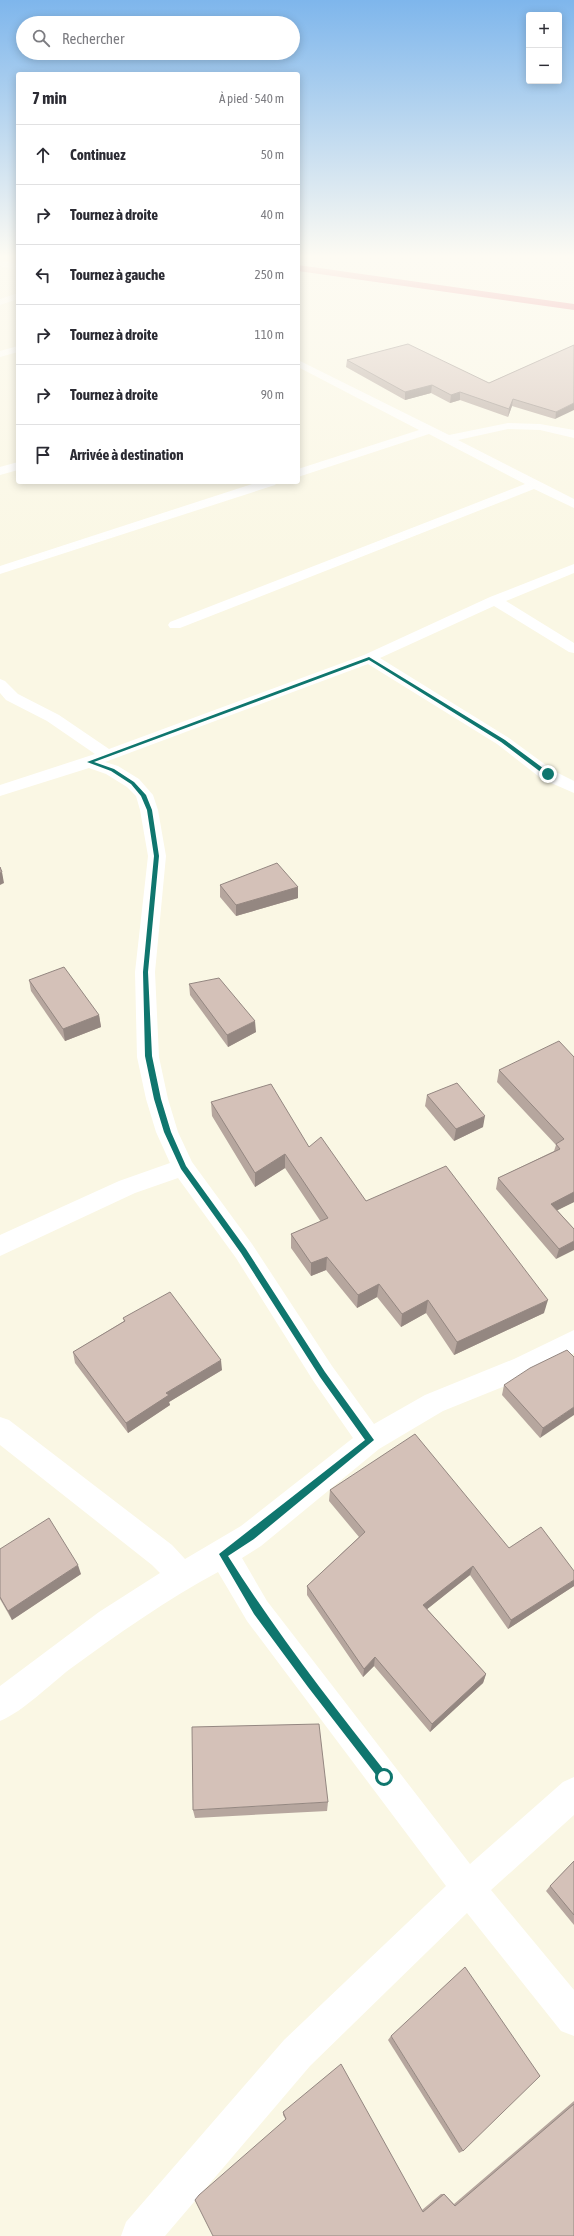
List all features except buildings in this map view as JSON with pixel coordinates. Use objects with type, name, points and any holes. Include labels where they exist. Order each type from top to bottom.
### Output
[{"type":"street","points":[[300,364],[574,504]]},
{"type":"street","points":[[448,439],[508,426],[540,427],[574,434]]},
{"type":"street","points":[[300,472],[430,430]]},
{"type":"street","points":[[0,471],[16,467]]},
{"type":"street","points":[[0,570],[265,484]]},
{"type":"street","points":[[175,625],[536,484]]},
{"type":"street","points":[[0,791],[98,758],[369,658],[495,600],[574,568]]},
{"type":"street","points":[[495,600],[574,649]]},
{"type":"street","points":[[369,658],[503,741],[548,774],[574,788]]},
{"type":"street","points":[[0,684],[12,697],[53,718],[112,770],[133,783],[144,795],[149,810],[157,856],[146,972],[148,1056],[165,1126],[183,1168],[244,1251],[323,1374],[370,1440]]},
{"type":"street","points":[[0,1246],[127,1187],[183,1168]]},
{"type":"street","points":[[0,1706],[36,1676],[109,1622],[182,1576],[223,1554],[251,1536],[370,1440],[434,1403],[523,1368],[574,1340]]},
{"type":"street","points":[[0,1430],[162,1555],[182,1576]]},
{"type":"street","points":[[223,1554],[258,1611],[306,1678],[468,1888],[574,2018]]},
{"type":"street","points":[[140,2236],[297,2053],[468,1888],[574,1793]]},
{"type":"route","points":[[384,1777],[311,1684],[258,1611],[223,1554],[251,1536],[302,1493],[370,1440],[323,1374],[244,1251],[183,1168],[168,1132],[157,1099],[148,1056],[146,972],[149,922],[157,856],[149,810],[144,795],[133,783],[112,770],[89,762],[369,658],[503,741],[548,774]]}]
